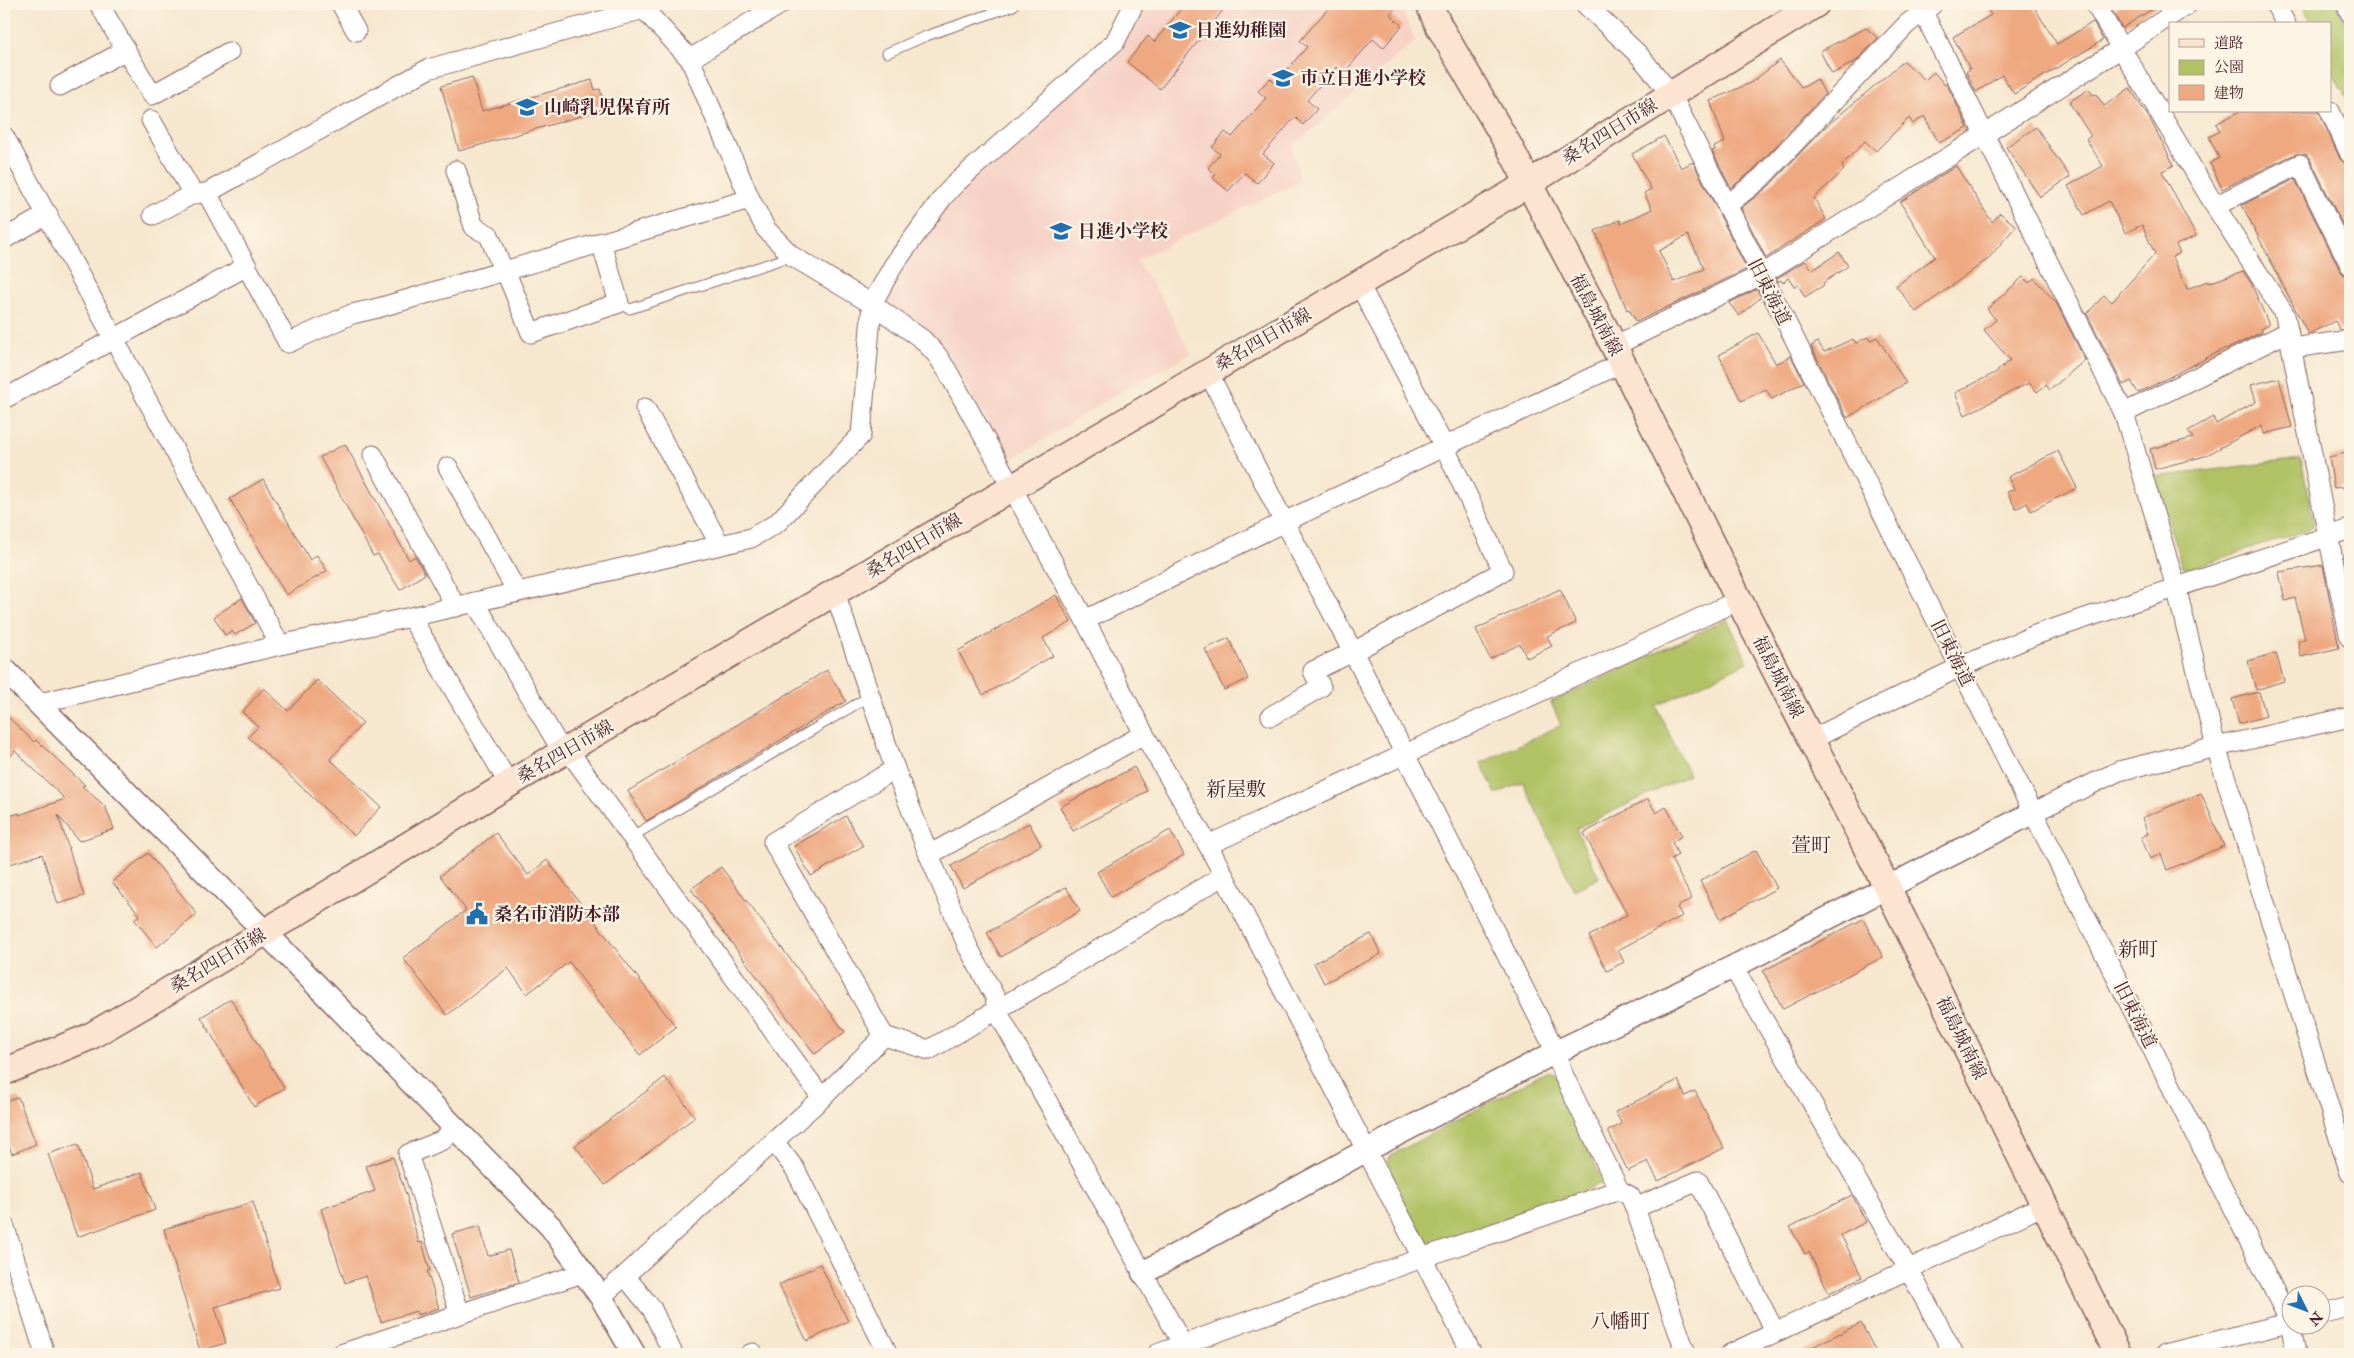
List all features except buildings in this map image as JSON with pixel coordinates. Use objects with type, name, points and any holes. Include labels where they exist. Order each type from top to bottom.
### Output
[{"type":"main road","name":"福島城南線","points":[[1429,4],[1439,26],[1509,146],[1618,355],[1739,600],[1888,889],[2118,1354]]},
{"type":"main road","name":"桑名四日市線","points":[[4,1072],[89,1037],[509,784],[1528,184],[1816,4]]},
{"type":"street","points":[[99,4],[152,95],[229,52]]},
{"type":"street","points":[[341,4],[356,32]]},
{"type":"street","points":[[690,59],[781,4]]},
{"type":"street","points":[[40,703],[280,645],[412,617],[751,538],[777,523],[861,434],[872,304],[893,266],[943,197],[1115,42],[1134,4]]},
{"type":"street","name":"旧東海道","points":[[1585,4],[1639,54],[1670,94],[2282,1304]]},
{"type":"street","points":[[2095,4],[2215,206],[2285,316],[2350,638]]},
{"type":"street","points":[[1085,620],[1284,522],[1444,448],[1618,355],[1761,275],[2120,49],[2188,4]]},
{"type":"street","points":[[2276,4],[2285,22]]},
{"type":"street","points":[[2346,4],[2350,13]]},
{"type":"street","points":[[153,215],[200,194],[428,69],[642,6],[690,59],[750,199],[766,229],[792,256],[872,304],[922,338],[937,355],[1085,620],[1144,734],[1208,845],[1472,1354]]},
{"type":"street","points":[[1726,206],[1761,178],[1925,6],[1985,134],[2124,413],[2176,587],[2216,746],[2350,1173]]},
{"type":"street","points":[[60,86],[126,50]]},
{"type":"street","points":[[2330,112],[2350,154]]},
{"type":"street","points":[[151,120],[247,266],[288,344],[352,314],[750,199]]},
{"type":"street","points":[[4,136],[280,645]]},
{"type":"street","points":[[2215,206],[2300,164],[2350,265]]},
{"type":"street","points":[[456,170],[474,226],[489,235],[531,333],[619,303],[601,242]]},
{"type":"street","points":[[4,239],[48,214]]},
{"type":"street","points":[[4,399],[114,337],[247,266]]},
{"type":"street","points":[[1271,716],[1321,687],[1313,671],[1354,652],[1503,571],[1444,448],[1359,284]]},
{"type":"street","points":[[2124,413],[2290,340],[2350,340]]},
{"type":"street","points":[[1208,372],[1284,522],[1354,652],[1556,1052],[1562,1072],[1619,1190],[1630,1196],[1686,1354]]},
{"type":"street","points":[[645,408],[720,544]]},
{"type":"street","points":[[373,455],[456,607]]},
{"type":"street","points":[[448,467],[517,592]]},
{"type":"street","points":[[1810,740],[1960,667],[2035,635],[2350,529]]},
{"type":"street","points":[[835,593],[896,769],[929,855],[968,947],[995,997],[997,1012],[1185,1349]]},
{"type":"street","points":[[1208,845],[1739,600]]},
{"type":"street","points":[[475,602],[565,752],[632,837],[822,1098]]},
{"type":"street","points":[[412,617],[509,784]]},
{"type":"street","points":[[7,676],[40,703],[266,932],[551,1227],[585,1272],[634,1354]]},
{"type":"street","points":[[1143,1273],[1367,1150],[1556,1052],[1733,968],[2032,813],[2119,771],[2216,746],[2350,717]]},
{"type":"street","points":[[929,855],[1144,734]]},
{"type":"street","points":[[896,769],[773,842],[884,1036],[929,1050],[997,1012],[1223,876]]},
{"type":"street","points":[[1733,968],[1909,1270],[1954,1354]]},
{"type":"street","points":[[601,1297],[775,1143],[884,1036]]},
{"type":"street","points":[[455,1127],[443,1140],[408,1154],[460,1314]]},
{"type":"street","points":[[775,1143],[795,1169],[888,1354]]},
{"type":"street","points":[[1635,1208],[1698,1181],[1775,1332]]},
{"type":"street","points":[[1157,1354],[1185,1349],[1422,1258],[1619,1190]]},
{"type":"street","points":[[1730,1354],[2044,1205]]},
{"type":"street","points":[[4,1225],[45,1354]]},
{"type":"street","points":[[340,1354],[585,1272]]},
{"type":"street","points":[[625,1276],[652,1309],[674,1354]]},
{"type":"street","points":[[2332,1311],[2350,1306]]},
{"type":"street","points":[[2165,1354],[2282,1324]]},
{"type":"street","name":"旧東海道","points":[[2293,1336],[2296,1354]]},
{"type":"lane","points":[[887,54],[926,36],[1013,6],[1013,4]]},
{"type":"lane","points":[[619,303],[630,308],[792,256]]},
{"type":"lane","points":[[632,837],[870,696]]},
{"type":"shaded area","name":"日進小学校","points":[[1142,4],[1400,4],[1415,41],[1292,147],[1300,181],[1136,260],[1163,300],[1191,354],[1120,392],[1009,461],[947,352],[923,327],[888,305],[886,291],[947,203]]},
{"type":"green space","points":[[2301,4],[2337,4],[2350,33],[2350,102],[2338,82],[2332,65],[2332,22],[2312,22]]},
{"type":"green space","points":[[2301,459],[2314,525],[2310,529],[2189,569],[2182,567],[2155,477]]},
{"type":"green space","points":[[1727,619],[1748,662],[1656,706],[1689,775],[1576,829],[1599,878],[1574,890],[1523,782],[1496,794],[1481,763],[1561,725],[1551,702]]},
{"type":"green space","points":[[1548,1071],[1556,1075],[1603,1183],[1434,1244],[1424,1241],[1386,1169],[1390,1156]]},
{"type":"place","name":"日進幼稚園","points":[[1180,30]]},
{"type":"place","name":"市立日進小学校","points":[[1283,78]]},
{"type":"place","name":"山崎乳児保育所","points":[[527,107]]},
{"type":"place","name":"日進小学校","points":[[1061,231]]},
{"type":"place","name":"桑名市消防本部","points":[[477,914]]},
{"type":"district","name":"新屋敷","points":[[1236,789]]},
{"type":"district","name":"萱町","points":[[1811,845]]},
{"type":"district","name":"新町","points":[[2138,949]]},
{"type":"district","name":"八幡町","points":[[1620,1321]]}]
